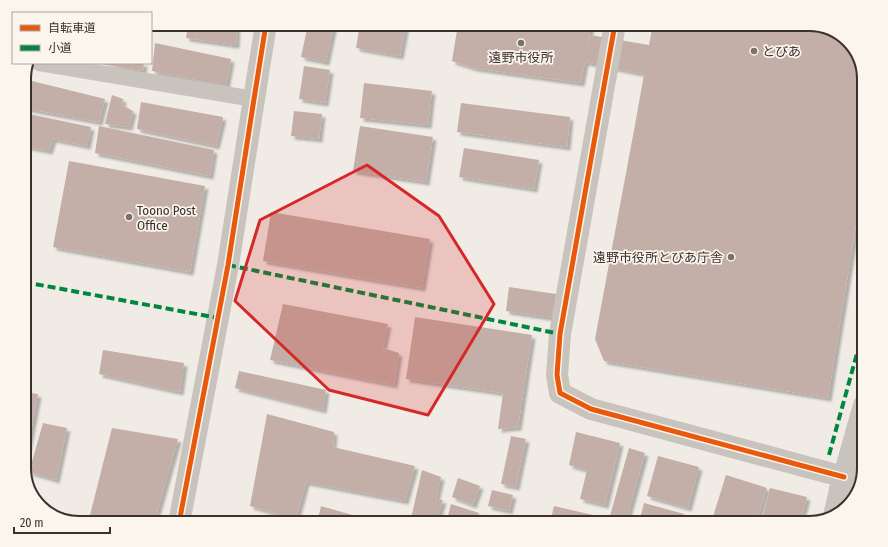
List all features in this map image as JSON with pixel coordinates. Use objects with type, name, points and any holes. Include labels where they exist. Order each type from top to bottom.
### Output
[{"type":"street","points":[[180,516],[228,265],[265,31]]},
{"type":"street","points":[[614,31],[560,334],[557,375],[560,393],[591,409],[847,487]]},
{"type":"street","points":[[839,505],[847,487],[857,438]]},
{"type":"lane","points":[[45,64],[254,99]]},
{"type":"highlighted area","points":[[367,165],[439,216],[494,304],[428,415],[329,390],[235,301],[260,220]]},
{"type":"building","points":[[187,31],[237,31],[236,45],[186,38]]},
{"type":"building","points":[[307,31],[333,31],[326,62],[301,57]]},
{"type":"building","points":[[359,31],[405,31],[400,56],[356,48]]},
{"type":"building","name":"遠野市役所とぴあ庁舎","points":[[457,31],[590,31],[587,50],[590,35],[649,45],[652,31],[815,31],[833,37],[843,45],[851,55],[857,76],[857,218],[828,398],[604,361],[595,339],[644,74],[585,62],[581,83],[474,68],[452,61]]},
{"type":"building","points":[[155,43],[231,59],[226,86],[152,71]]},
{"type":"building","points":[[100,64],[144,64],[143,71]]},
{"type":"building","points":[[304,66],[330,70],[325,103],[299,99]]},
{"type":"building","points":[[31,81],[105,99],[99,122],[31,109]]},
{"type":"building","points":[[364,83],[432,91],[428,125],[360,118]]},
{"type":"building","points":[[112,95],[123,99],[122,105],[133,111],[129,127],[105,124]]},
{"type":"building","points":[[141,102],[223,117],[216,146],[137,129]]},
{"type":"building","points":[[461,103],[570,117],[567,147],[457,132]]},
{"type":"building","points":[[294,111],[322,114],[319,139],[291,136]]},
{"type":"building","points":[[31,114],[91,127],[87,146],[53,139],[49,151],[31,147]]},
{"type":"building","points":[[99,126],[214,150],[210,176],[95,153]]},
{"type":"building","points":[[360,126],[433,137],[426,182],[353,171]]},
{"type":"building","points":[[464,148],[539,160],[534,189],[459,177]]},
{"type":"building","points":[[69,161],[205,186],[190,272],[53,247]]},
{"type":"building","points":[[271,212],[430,239],[422,288],[263,261]]},
{"type":"building","points":[[509,287],[556,294],[553,318],[506,311]]},
{"type":"building","points":[[283,304],[388,324],[383,348],[399,353],[394,385],[270,360]]},
{"type":"building","points":[[415,317],[532,335],[518,427],[498,429],[503,393],[406,379]]},
{"type":"building","points":[[103,350],[184,363],[180,392],[99,374]]},
{"type":"building","points":[[239,371],[326,390],[323,410],[235,388]]},
{"type":"building","points":[[31,393],[38,394],[31,431]]},
{"type":"building","points":[[267,414],[334,432],[333,447],[415,466],[405,501],[306,482],[297,516],[285,516],[250,506]]},
{"type":"building","points":[[43,423],[67,428],[56,480],[31,473],[31,465]]},
{"type":"building","points":[[112,428],[178,439],[156,516],[90,516]]},
{"type":"building","points":[[576,432],[620,443],[605,505],[580,499],[587,470],[569,465]]},
{"type":"building","points":[[511,436],[526,439],[516,487],[501,484]]},
{"type":"building","points":[[629,448],[645,453],[627,516],[610,516]]},
{"type":"building","points":[[658,456],[699,467],[688,508],[647,496]]},
{"type":"building","points":[[422,470],[441,477],[436,499],[443,500],[438,516],[412,516]]},
{"type":"building","points":[[726,475],[767,488],[758,516],[713,516]]},
{"type":"building","points":[[458,478],[480,486],[473,505],[452,497]]},
{"type":"building","points":[[770,488],[807,497],[802,516],[763,516]]},
{"type":"building","points":[[492,490],[513,495],[509,511],[488,506]]},
{"type":"building","points":[[644,503],[684,514],[684,516],[641,516]]},
{"type":"building","points":[[451,504],[479,513],[478,516],[448,516]]},
{"type":"building","points":[[321,506],[356,516],[319,516]]},
{"type":"building","points":[[554,506],[597,516],[552,516]]},
{"type":"marked path","points":[[228,265],[560,334]]},
{"type":"marked path","points":[[31,283],[218,318]]},
{"type":"marked path","points":[[829,455],[857,353]]},
{"type":"cycle path","points":[[180,516],[228,265],[265,31]]},
{"type":"cycle path","points":[[614,31],[560,334],[557,375],[560,393],[591,409],[844,477]]},
{"type":"place","name":"遠野市役所","points":[[521,43]]},
{"type":"place","name":"とぴあ","points":[[754,51]]},
{"type":"place","name":"Toono Post Office","points":[[129,217]]},
{"type":"place","name":"遠野市役所とぴあ庁舎","points":[[731,257]]}]
